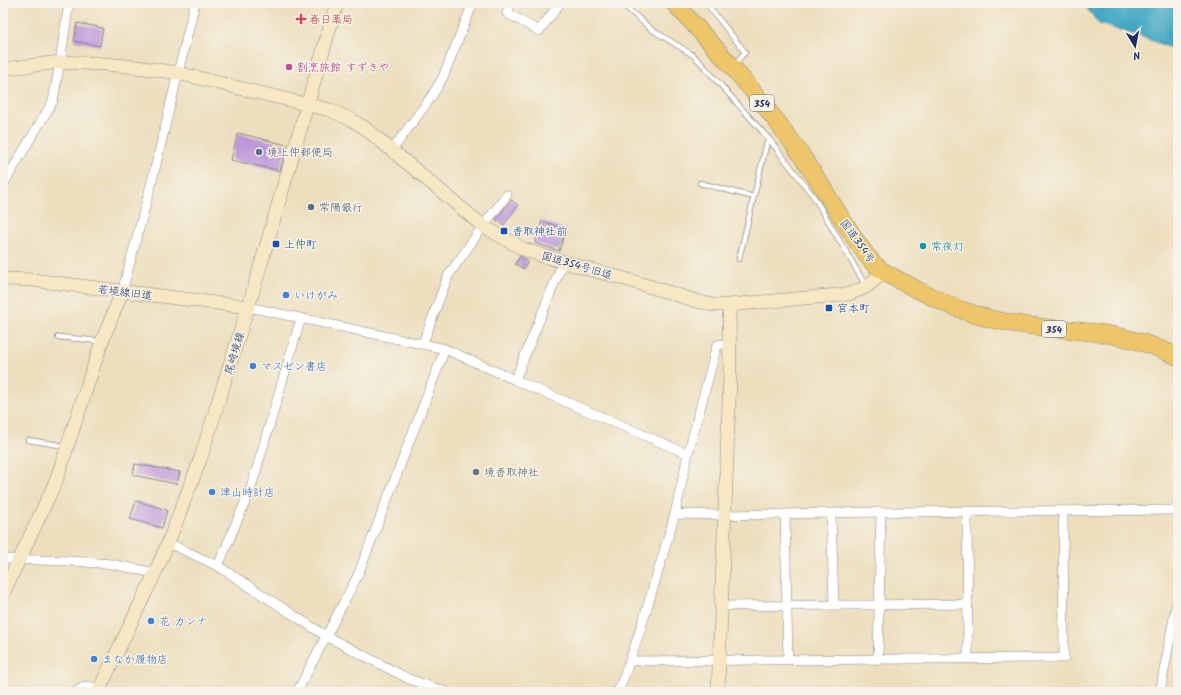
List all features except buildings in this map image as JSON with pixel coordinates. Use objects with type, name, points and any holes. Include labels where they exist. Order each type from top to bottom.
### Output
[{"type":"highway","name":"国道354号","points":[[674,3],[732,68],[784,132],[864,252],[875,265],[884,272],[931,297],[962,310],[987,318],[1029,326],[1091,332],[1124,338],[1151,346],[1177,358]]},
{"type":"street","points":[[3,185],[53,101],[68,3]]},
{"type":"street","points":[[3,594],[53,488],[102,341],[122,292],[151,185],[195,3]]},
{"type":"street","name":"尾崎境線","points":[[99,690],[155,573],[200,460],[248,307],[336,3]]},
{"type":"street","points":[[392,150],[432,96],[443,77],[473,3]]},
{"type":"street","points":[[511,3],[507,13],[539,31],[560,3]]},
{"type":"street","name":"国道354号旧道","points":[[3,69],[60,62],[105,64],[178,73],[330,110],[365,128],[483,226],[523,249],[713,305],[729,305],[855,293],[875,281],[884,272]]},
{"type":"street","points":[[422,344],[448,276],[507,195]]},
{"type":"street","points":[[515,380],[563,262]]},
{"type":"street","name":"若境線旧道","points":[[3,280],[8,278],[33,280],[248,307]]},
{"type":"street","points":[[718,692],[726,515],[730,343],[729,305]]},
{"type":"street","points":[[248,307],[445,349],[688,454]]},
{"type":"street","points":[[218,566],[251,488],[301,318]]},
{"type":"street","points":[[618,692],[630,661],[675,514],[688,454],[718,346],[730,343]]},
{"type":"street","points":[[296,692],[358,575],[445,349]]},
{"type":"street","points":[[630,661],[1064,658],[1063,510]]},
{"type":"street","points":[[675,514],[726,515],[881,512],[1178,510]]},
{"type":"street","points":[[878,660],[881,512]]},
{"type":"street","points":[[967,512],[968,659]]},
{"type":"street","points":[[831,513],[834,605]]},
{"type":"street","points":[[785,514],[788,660]]},
{"type":"street","points":[[168,543],[218,566],[326,636],[409,679],[444,692]]},
{"type":"street","points":[[3,559],[112,564],[155,573]]},
{"type":"street","points":[[1160,692],[1178,596]]},
{"type":"street","points":[[722,606],[967,604]]},
{"type":"street","points":[[76,692],[85,686],[99,690]]},
{"type":"lane","points":[[621,3],[651,29],[693,55],[769,139],[814,197],[866,287]]},
{"type":"lane","points":[[706,3],[745,52],[732,68]]},
{"type":"lane","points":[[739,259],[766,146],[769,139]]},
{"type":"lane","points":[[700,183],[754,197]]},
{"type":"lane","points":[[58,337],[102,341]]},
{"type":"lane","points":[[28,440],[67,446]]},
{"type":"water","points":[[1083,3],[1178,3],[1178,51],[1143,37],[1099,24]]},
{"type":"place","name":"春日薬局","points":[[301,19]]},
{"type":"place","name":"割烹旅館 すずきや","points":[[289,67]]},
{"type":"place","name":"境上仲郵便局","points":[[259,152]]},
{"type":"place","name":"常陽銀行","points":[[311,207]]},
{"type":"place","name":"香取神社前","points":[[504,231]]},
{"type":"place","name":"上仲町","points":[[276,244]]},
{"type":"place","name":"常夜灯","points":[[923,246]]},
{"type":"place","name":"いけがみ","points":[[286,295]]},
{"type":"place","name":"宮本町","points":[[829,308]]},
{"type":"place","name":"マスゼン書店","points":[[253,366]]},
{"type":"place","name":"境香取神社","points":[[476,472]]},
{"type":"place","name":"津山時計店","points":[[212,492]]},
{"type":"place","name":"花 カンナ","points":[[151,621]]},
{"type":"place","name":"まなか履物店","points":[[94,659]]}]
